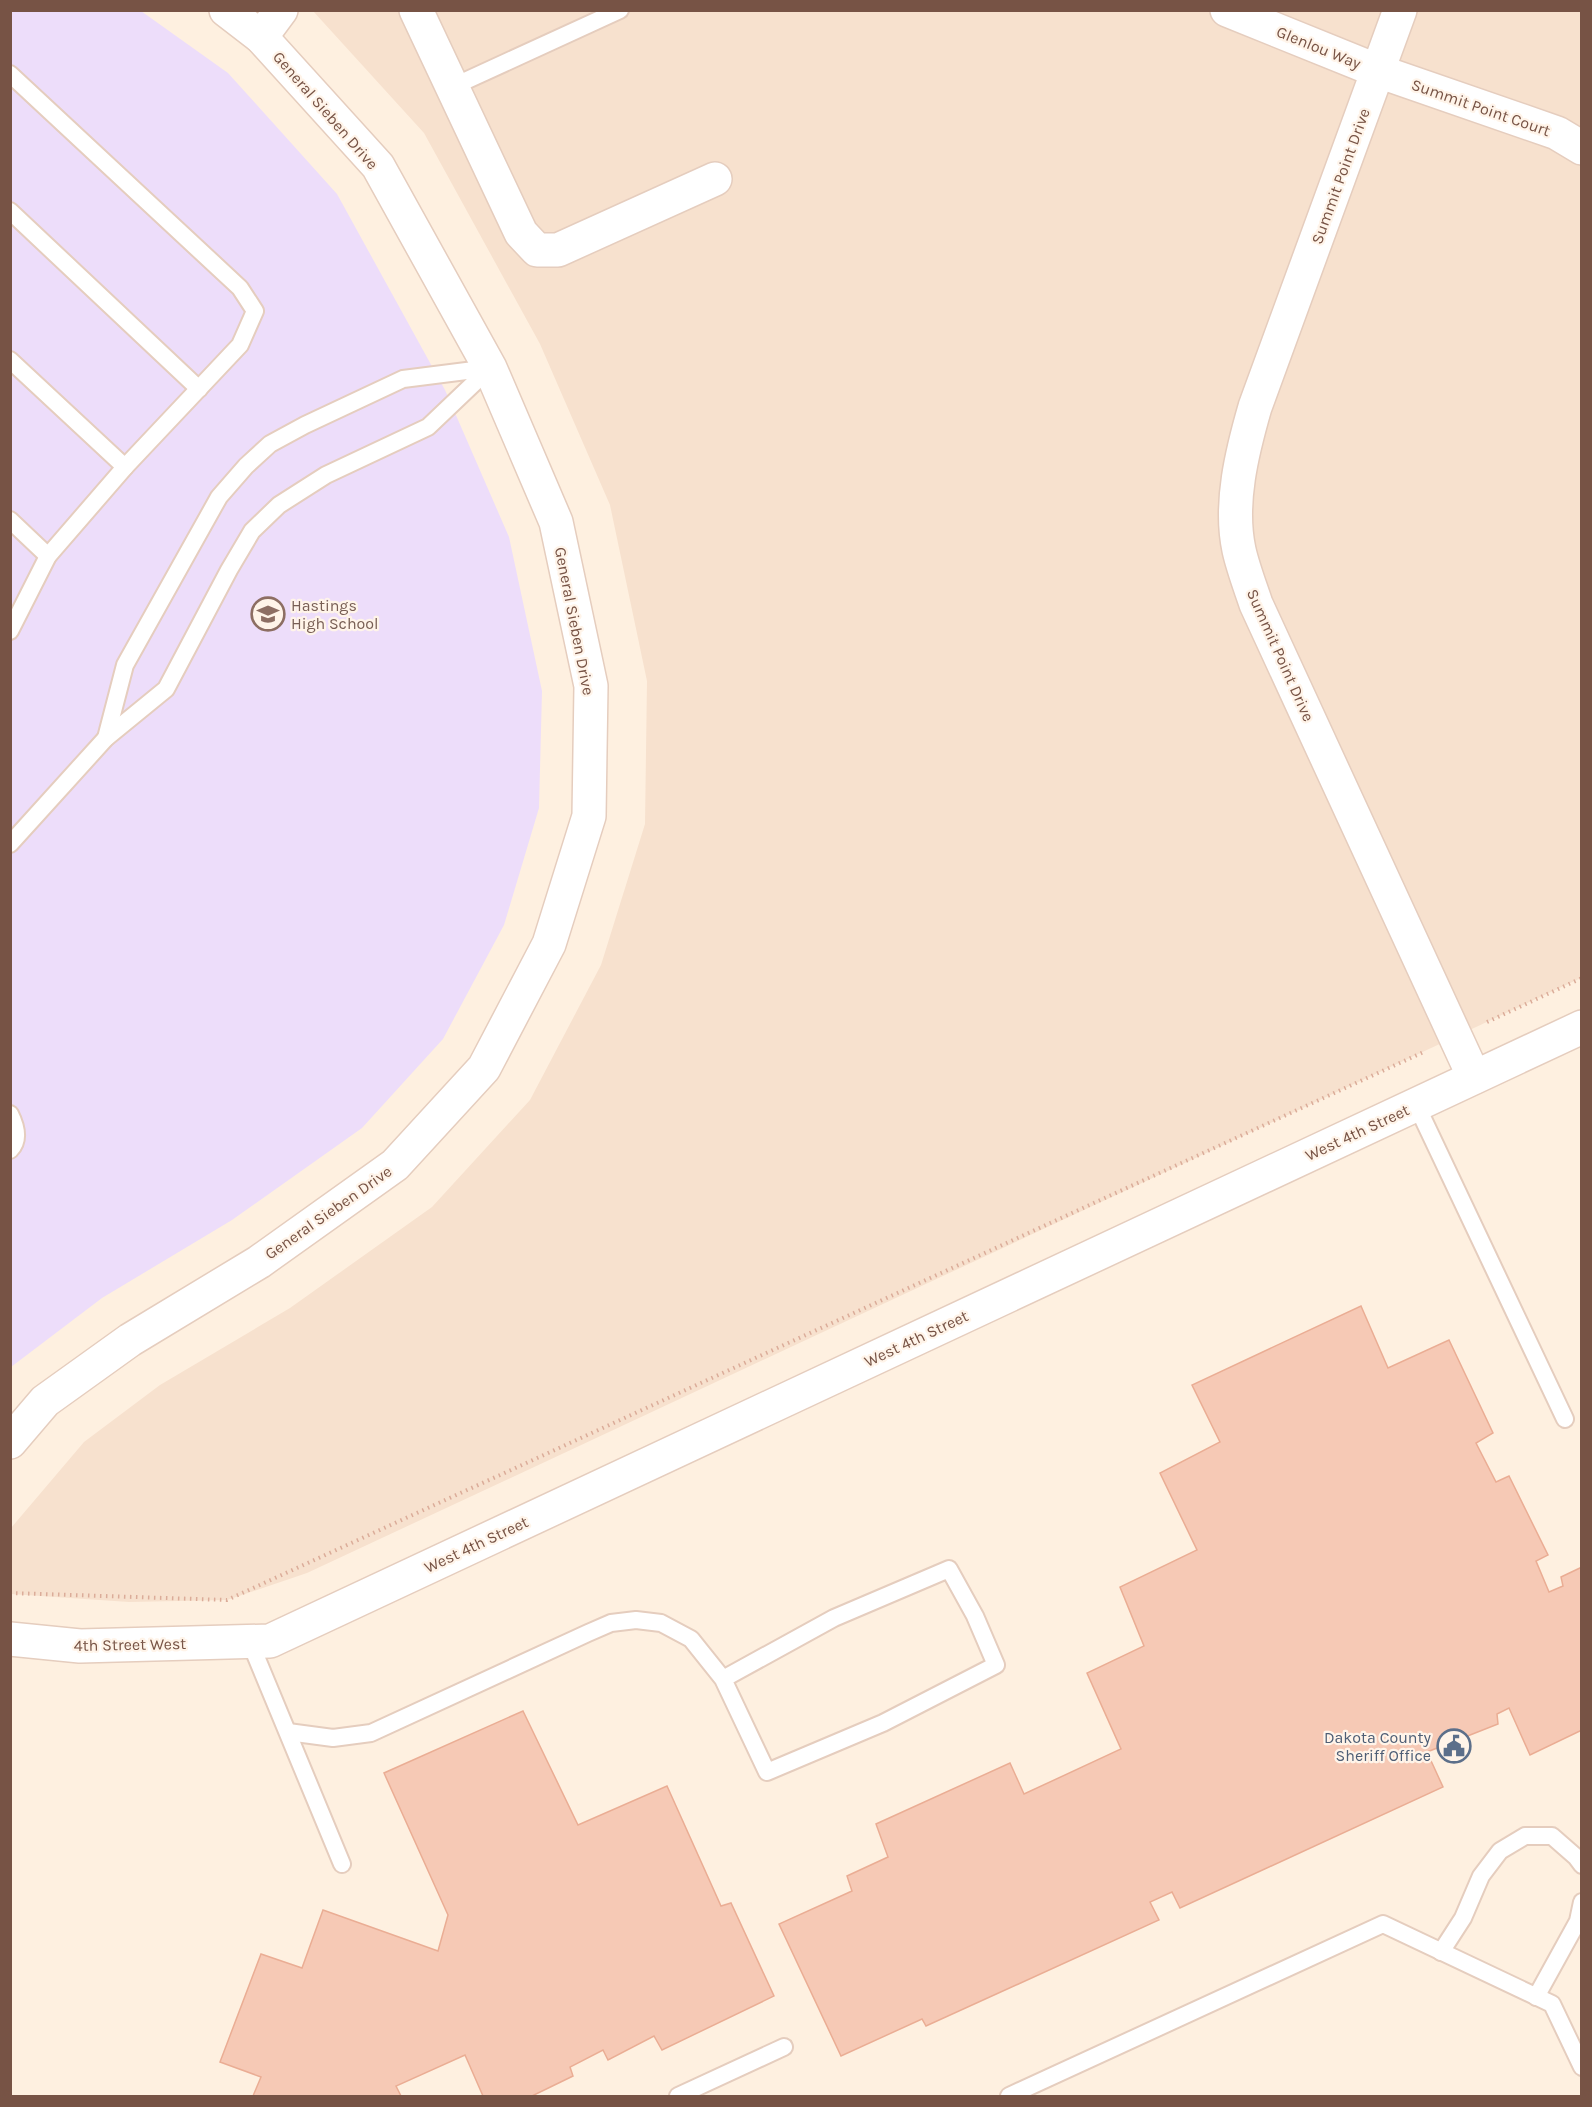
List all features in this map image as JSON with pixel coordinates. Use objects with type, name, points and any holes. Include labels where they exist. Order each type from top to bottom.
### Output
[{"type":"street","name":"General Sieben Drive","points":[[10,1442],[45,1401],[130,1340],[259,1262],[395,1165],[484,1068],[549,944],[589,816],[591,686],[556,522],[490,368],[378,166],[261,37],[226,10]]},
{"type":"street","points":[[261,37],[281,10]]},
{"type":"street","points":[[416,10],[521,233],[537,250],[558,250],[715,179]]},
{"type":"street","name":"Glenlou Way","points":[[1227,10],[1378,71]]},
{"type":"street","name":"Summit Point Drive","points":[[1400,10],[1255,407],[1243,454],[1236,517],[1239,548],[1256,604],[1474,1077]]},
{"type":"street","name":"Summit Point Court","points":[[1378,71],[1557,133],[1581,147]]},
{"type":"street","name":"West 4th Street","points":[[250,1642],[270,1641],[1581,1027]]},
{"type":"street","name":"4th Street West","points":[[10,1639],[80,1646],[250,1642]]},
{"type":"lane","points":[[452,87],[620,10]]},
{"type":"lane","points":[[10,74],[240,288],[255,311],[240,345],[125,467],[48,556],[10,631]]},
{"type":"lane","points":[[10,211],[199,389]]},
{"type":"lane","points":[[10,360],[125,467]]},
{"type":"lane","points":[[106,738],[125,665],[219,497],[246,466],[270,444],[403,379],[490,368]]},
{"type":"lane","points":[[10,844],[106,738],[166,689],[252,531],[272,511],[326,475],[428,427],[490,368]]},
{"type":"lane","points":[[10,520],[48,556]]},
{"type":"lane","points":[[1416,1104],[1565,1419]]},
{"type":"lane","points":[[10,1114],[16,1127],[15,1146],[10,1150]]},
{"type":"lane","points":[[288,1732],[333,1738],[371,1733],[611,1623],[636,1620],[661,1623],[690,1638],[723,1679],[767,1772],[883,1723],[996,1665],[975,1616],[949,1569],[834,1618],[723,1679]]},
{"type":"lane","points":[[250,1642],[342,1864]]},
{"type":"lane","points":[[1441,1952],[1463,1918],[1481,1876],[1500,1851],[1525,1836],[1552,1836],[1576,1857],[1581,1865]]},
{"type":"lane","points":[[1536,1997],[1578,1921],[1581,1902]]},
{"type":"lane","points":[[1009,2097],[1383,1924],[1552,2004],[1581,2067]]},
{"type":"lane","points":[[678,2097],[784,2047]]},
{"type":"path","points":[[10,1593],[227,1600],[1581,978]]},
{"type":"shaded area","name":"Hastings High School","points":[[11,11],[141,11],[228,73],[337,194],[445,390],[509,537],[542,691],[539,808],[504,925],[443,1039],[362,1128],[232,1220],[102,1298],[11,1367]]},
{"type":"shaded area","points":[[313,11],[1581,11],[1581,978],[307,1573],[227,1600],[129,1602],[11,1594],[11,1528],[84,1442],[160,1385],[290,1308],[432,1207],[530,1100],[601,965],[645,824],[647,681],[610,505],[540,344],[424,133]]},
{"type":"building","points":[[1361,1306],[1388,1368],[1449,1340],[1493,1433],[1476,1443],[1496,1482],[1509,1476],[1548,1555],[1536,1561],[1549,1592],[1563,1586],[1561,1577],[1582,1567],[1582,1730],[1530,1755],[1509,1708],[1497,1714],[1498,1724],[1427,1752],[1443,1787],[1180,1908],[1172,1892],[1150,1902],[1159,1920],[926,2026],[922,2019],[841,2056],[779,1924],[852,1891],[847,1876],[888,1857],[876,1824],[1010,1763],[1024,1794],[1121,1749],[1087,1673],[1144,1646],[1120,1587],[1197,1550],[1160,1473],[1220,1442],[1192,1385]]},
{"type":"building","points":[[523,1711],[578,1825],[667,1786],[721,1906],[731,1903],[774,1996],[662,2050],[654,2036],[608,2060],[603,2050],[570,2067],[573,2076],[532,2096],[483,2096],[465,2055],[396,2086],[401,2096],[253,2096],[261,2077],[220,2062],[261,1954],[302,1968],[323,1910],[438,1951],[448,1915],[384,1773]]},
{"type":"place","name":"Hastings High School","points":[[268,614]]},
{"type":"place","name":"Dakota County Sheriff Office","points":[[1454,1746]]}]
